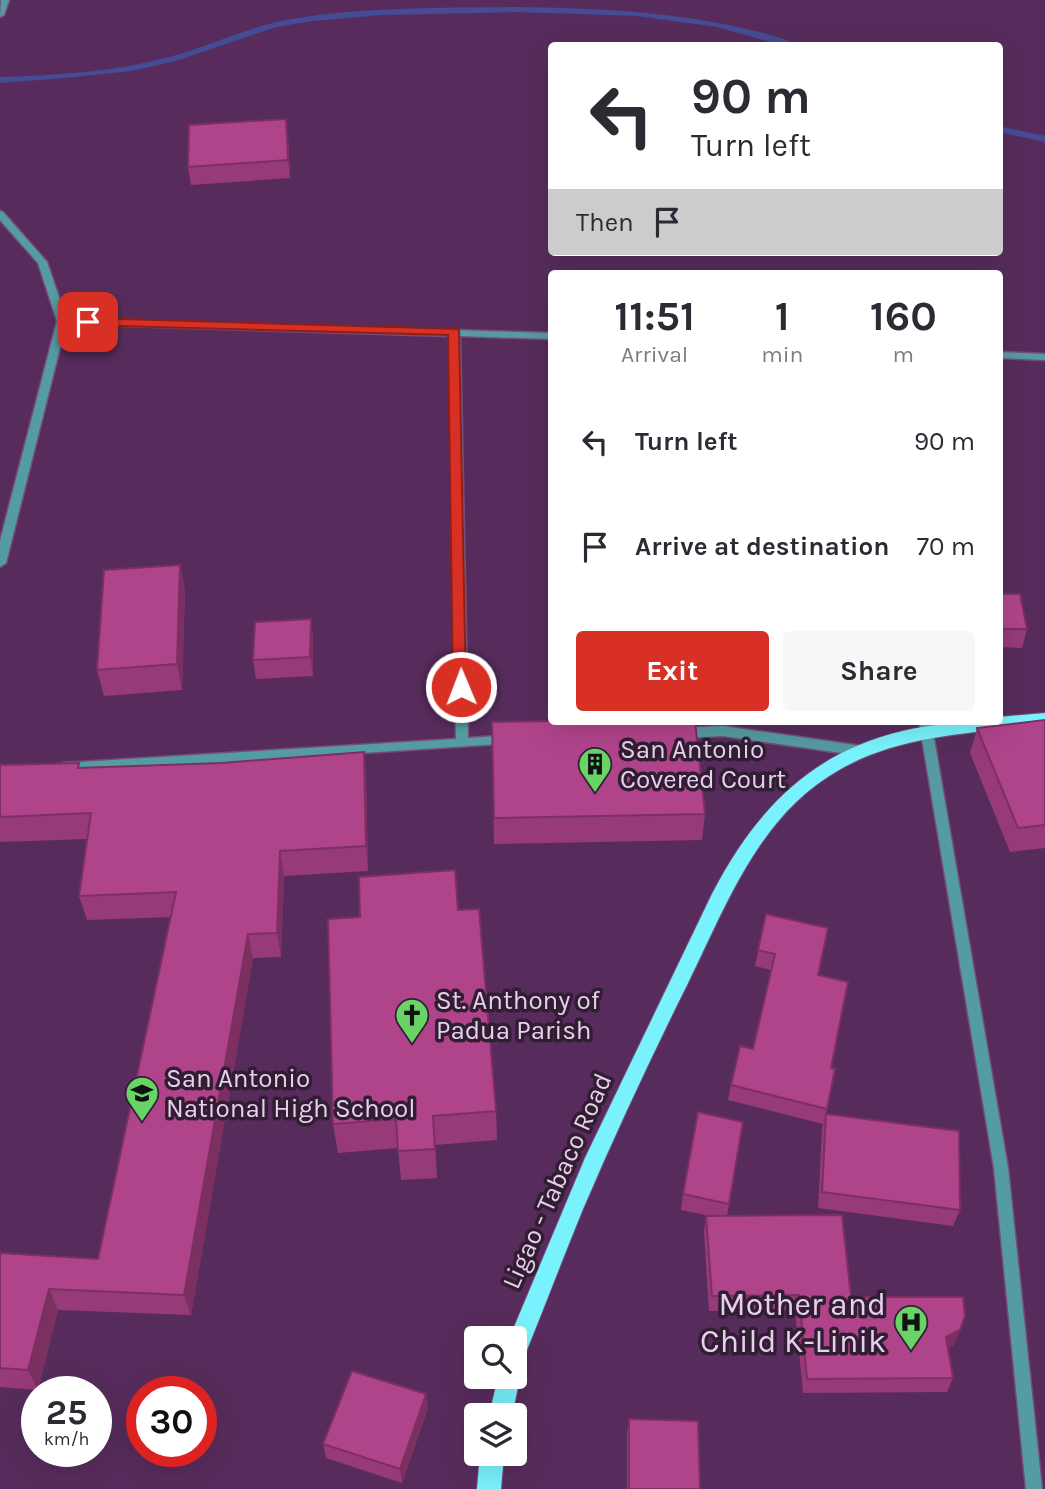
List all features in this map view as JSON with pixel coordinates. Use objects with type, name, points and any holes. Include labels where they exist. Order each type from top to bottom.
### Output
[{"type":"main road","name":"Ligao - Tabaco Road","points":[[1003,722],[1045,719]]},
{"type":"main road","name":"Ligao - Tabaco Road","points":[[525,1326],[549,1263],[653,1034],[743,856],[762,828],[797,790],[834,764],[926,727],[956,725]]},
{"type":"main road","points":[[489,1489],[491,1466]]},
{"type":"street","points":[[0,15],[5,0]]},
{"type":"street","points":[[0,214],[42,262],[62,321],[0,563]]},
{"type":"street","points":[[62,321],[548,336]]},
{"type":"street","points":[[455,332],[462,742]]},
{"type":"street","points":[[1003,355],[1045,357]]},
{"type":"street","points":[[926,727],[1001,1168],[1034,1489]]},
{"type":"street","points":[[668,733],[723,731],[862,751]]},
{"type":"street","points":[[54,768],[517,740]]},
{"type":"building","points":[[286,119],[288,160],[188,167],[189,125]]},
{"type":"building","points":[[180,565],[177,664],[97,670],[104,570]]},
{"type":"building","points":[[1003,594],[1020,594],[1027,629],[1003,629]]},
{"type":"building","points":[[311,619],[310,657],[253,660],[255,622]]},
{"type":"building","points":[[1045,720],[1045,825],[1018,828],[977,728]]},
{"type":"building","name":"San Antonio Covered Court","points":[[548,721],[548,725],[695,725],[705,814],[494,818],[492,722]]},
{"type":"building","points":[[364,752],[366,846],[280,851],[277,933],[248,934],[184,1295],[49,1289],[28,1370],[0,1368],[0,1253],[98,1259],[176,892],[79,896],[91,813],[0,817],[0,765],[79,763],[78,768],[222,763]]},
{"type":"building","name":"St. Anthony of Padua Parish","points":[[455,870],[458,910],[479,909],[496,1111],[433,1116],[435,1149],[398,1151],[396,1119],[333,1124],[328,919],[360,917],[359,877]]},
{"type":"building","points":[[766,914],[828,928],[818,975],[848,982],[831,1068],[835,1069],[827,1109],[731,1085],[740,1046],[753,1049],[775,954],[758,950]]},
{"type":"building","points":[[698,1112],[743,1122],[729,1204],[683,1194]]},
{"type":"building","points":[[826,1114],[959,1131],[960,1210],[822,1192]]},
{"type":"building","points":[[842,1215],[851,1297],[963,1297],[965,1316],[960,1330],[946,1337],[953,1378],[807,1379],[799,1295],[712,1296],[706,1216]]},
{"type":"building","points":[[352,1371],[426,1394],[400,1469],[323,1444]]},
{"type":"building","points":[[629,1419],[698,1421],[700,1489],[629,1489]]},
{"type":"waterway","points":[[0,80],[131,68],[173,59],[260,29],[290,22],[405,12],[556,10],[637,14],[717,25],[782,42]]},
{"type":"waterway","points":[[1003,130],[1045,139]]},
{"type":"place","name":"San Antonio Covered Court","points":[[595,794]]},
{"type":"place","name":"St. Anthony of Padua Parish","points":[[412,1045]]},
{"type":"place","name":"San Antonio National High School","points":[[142,1123]]},
{"type":"place","name":"Mother and Child K-Linik","points":[[911,1352]]},
{"type":"route","points":[[88,322],[455,332],[456,522],[461,687]]}]
